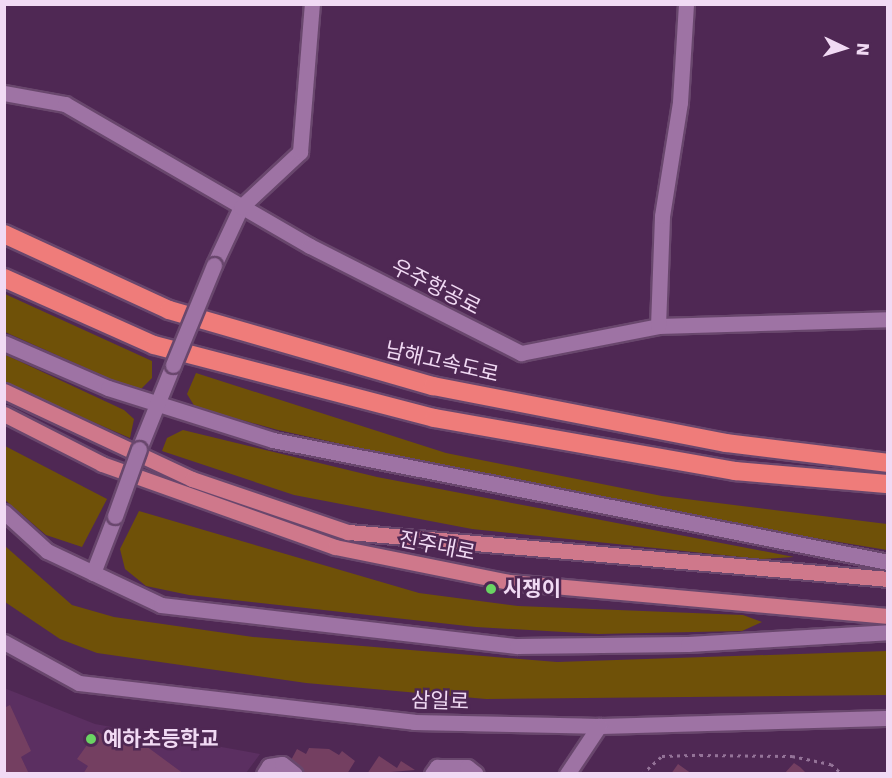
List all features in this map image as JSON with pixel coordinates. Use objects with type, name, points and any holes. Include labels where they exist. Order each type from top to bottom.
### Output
[{"type":"highway","name":"남해고속도로","points":[[4,234],[169,310],[433,386],[726,443],[888,464]]},
{"type":"highway","points":[[4,278],[154,345],[434,418],[735,471],[888,484]]},
{"type":"main road","name":"진주대로","points":[[4,391],[192,479],[348,532],[888,579]]},
{"type":"main road","name":"진주대로","points":[[4,414],[102,464],[334,547],[508,582],[888,616]]},
{"type":"street","points":[[93,573],[157,403],[214,265],[242,207],[300,152],[312,4]]},
{"type":"street","points":[[658,326],[662,216],[680,102],[686,4]]},
{"type":"street","name":"우주항공로","points":[[4,93],[65,104],[242,207],[520,353],[658,326],[888,319]]},
{"type":"street","points":[[4,343],[157,403],[273,441],[888,562]]},
{"type":"street","points":[[4,512],[47,551],[161,604],[517,646],[688,644],[888,632]]},
{"type":"street","name":"삼일로","points":[[4,642],[79,683],[414,723],[599,726],[888,718]]},
{"type":"street","points":[[567,774],[599,726]]},
{"type":"street","points":[[266,770],[282,764],[295,774]]},
{"type":"street","points":[[432,774],[437,767],[467,767],[476,774]]},
{"type":"path","points":[[642,774],[662,756],[712,755],[792,756],[831,764],[842,774]]},
{"type":"shaded area","points":[[5,294],[152,361],[152,378],[141,389],[124,385],[5,332]]},
{"type":"shaded area","points":[[4,354],[124,410],[134,419],[130,438],[5,384]]},
{"type":"shaded area","points":[[196,373],[446,453],[662,496],[887,524],[887,550],[617,505],[278,430],[195,407],[187,394]]},
{"type":"shaded area","points":[[183,430],[377,477],[794,557],[761,559],[472,529],[294,495],[162,451],[167,438]]},
{"type":"shaded area","points":[[5,446],[107,499],[82,547],[46,535],[5,500]]},
{"type":"shaded area","points":[[139,511],[419,593],[518,606],[743,615],[762,622],[742,631],[598,634],[476,627],[189,595],[146,586],[125,569],[120,549]]},
{"type":"shaded area","points":[[5,546],[72,605],[114,617],[253,637],[557,662],[887,651],[887,695],[486,699],[306,683],[97,653],[60,639],[5,602]]},
{"type":"shaded area","name":"예하초등학교","points":[[4,688],[95,724],[260,754],[246,773],[5,773]]},
{"type":"building","points":[[10,705],[31,751],[21,757],[29,774],[4,774],[4,708]]},
{"type":"building","points":[[97,731],[118,745],[127,732],[184,774],[83,774],[88,766],[77,759]]},
{"type":"building","points":[[309,748],[329,749],[339,755],[342,751],[355,761],[347,774],[306,774],[290,762],[297,749],[306,754]]},
{"type":"building","points":[[379,756],[397,768],[401,761],[415,770],[367,774]]},
{"type":"building","points":[[794,763],[800,767],[807,774],[784,774]]},
{"type":"building","points":[[678,764],[692,774],[671,774]]},
{"type":"place","name":"시쟁이","points":[[491,589]]},
{"type":"place","name":"예하초등학교","points":[[91,739]]}]
